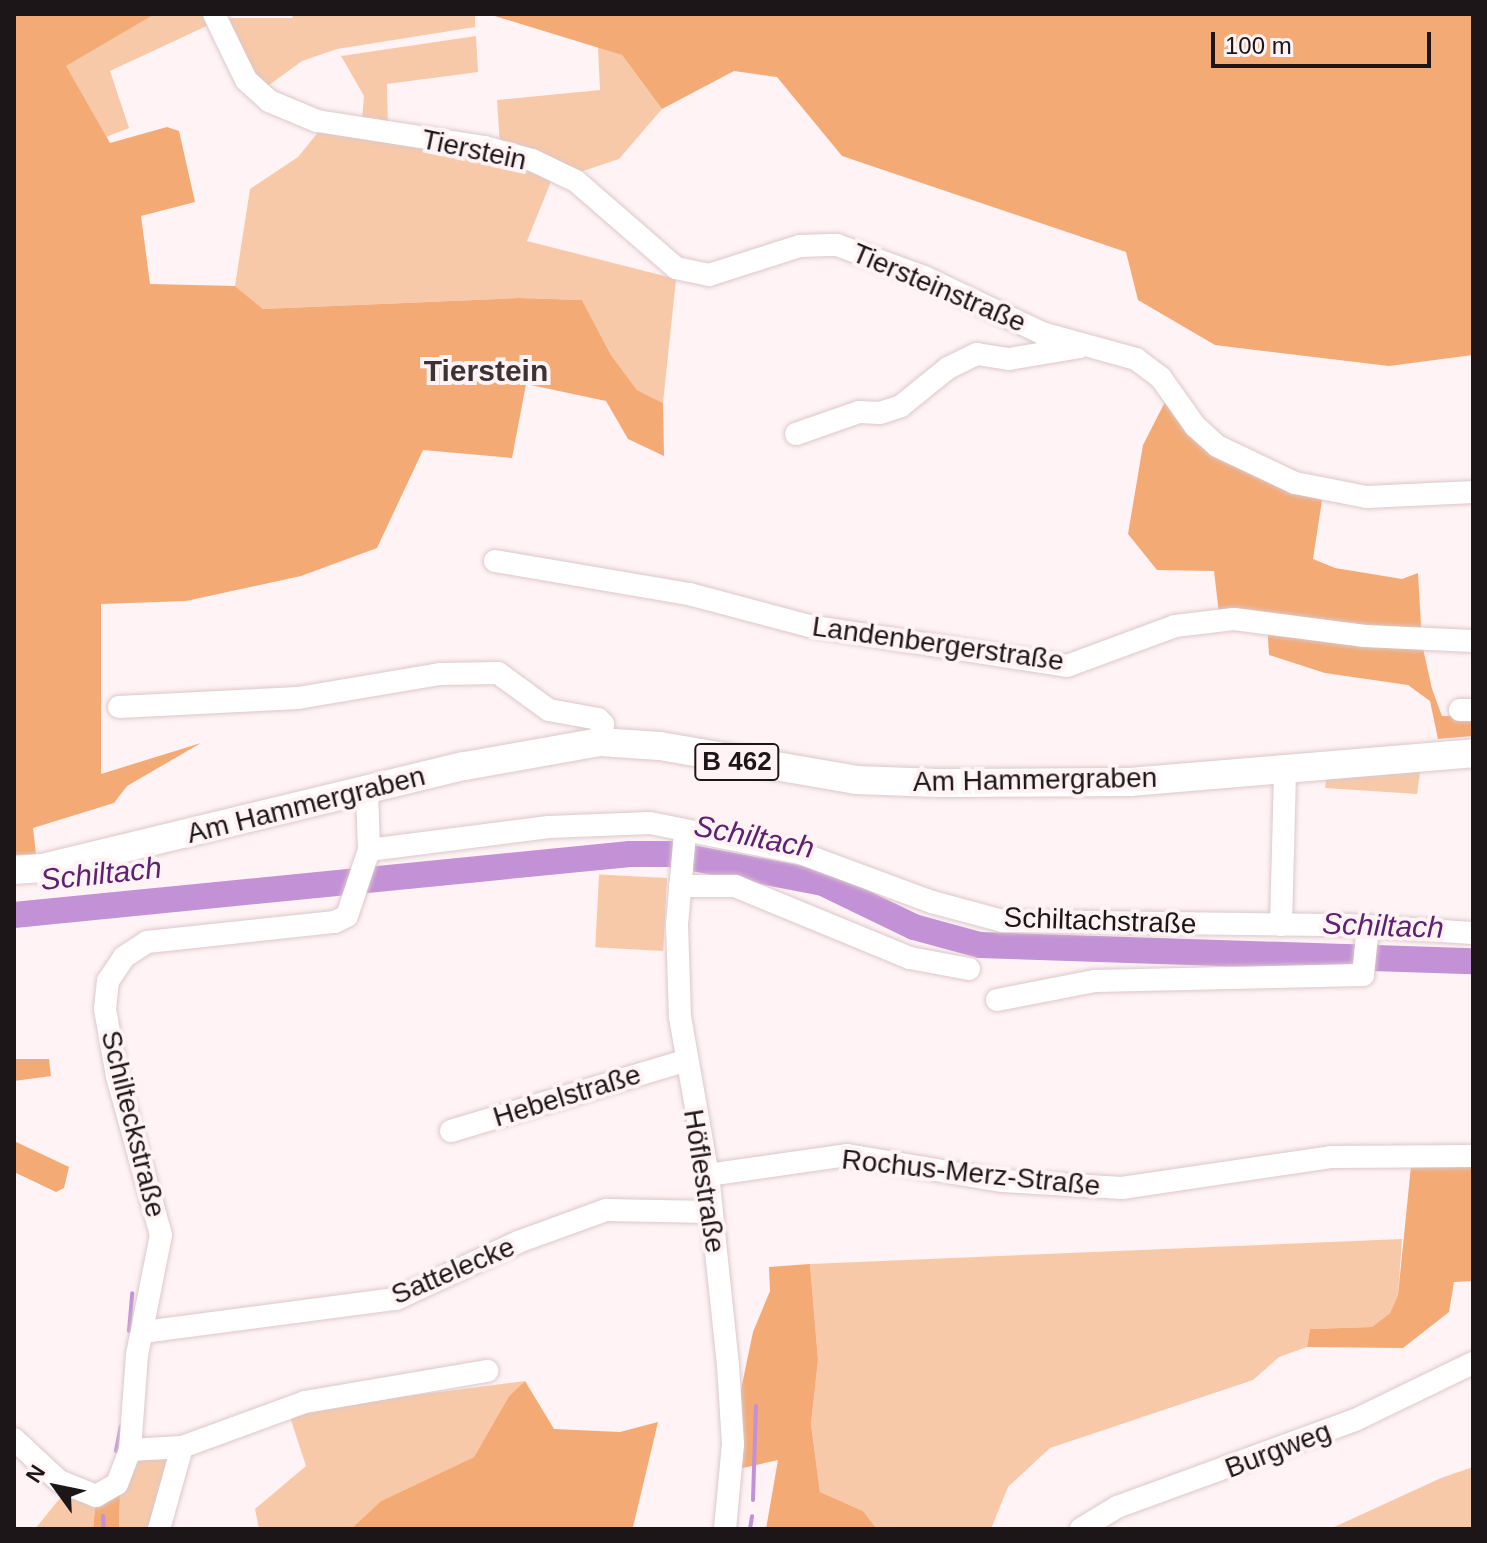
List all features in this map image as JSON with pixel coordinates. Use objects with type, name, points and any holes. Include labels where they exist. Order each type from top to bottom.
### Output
[{"type":"main road","name":"Am Hammergraben","points":[[14,870],[42,868],[465,766],[600,742],[660,746],[779,769],[897,782],[1130,782],[1473,753]]},
{"type":"street","name":"Tierstein","points":[[214,14],[246,80],[284,109],[317,121],[485,147],[532,160],[576,181],[633,235],[690,273],[726,272],[749,262]]},
{"type":"street","name":"Tiersteinstraße","points":[[749,262],[800,246],[837,245],[924,277],[1080,347],[1136,359],[1161,378],[1195,426],[1217,446],[1295,483],[1367,497],[1473,492]]},
{"type":"street","name":"Tiersteinstraße","points":[[796,434],[859,412],[880,413],[901,406],[948,368],[977,354],[1009,359],[1080,347]]},
{"type":"street","name":"Landenbergerstraße","points":[[495,561],[689,594],[809,626],[1067,666],[1087,663],[1175,626],[1234,619],[1365,636],[1473,641]]},
{"type":"street","points":[[119,707],[298,698],[440,674],[498,673],[549,710],[598,719],[603,724],[600,742]]},
{"type":"street","points":[[1281,925],[1285,770]]},
{"type":"street","points":[[367,791],[367,856]]},
{"type":"street","name":"Schiltachstraße","points":[[367,856],[549,827],[650,823],[679,827],[682,859]]},
{"type":"street","name":"Schiltachstraße","points":[[682,859],[734,837],[800,853],[932,902],[1003,921],[1281,925],[1368,933],[1473,933]]},
{"type":"street","name":"Schilteckstraße","points":[[130,1450],[133,1378],[161,1235],[112,1054],[105,1009],[108,981],[124,957],[147,942],[335,922],[347,916],[354,902],[367,856]]},
{"type":"street","name":"Schiltachstraße","points":[[682,859],[735,886],[910,958],[969,969]]},
{"type":"street","name":"Höflestraße","points":[[682,859],[684,1061],[708,1175],[733,1444],[725,1529]]},
{"type":"street","name":"Schiltachstraße","points":[[997,1000],[1095,981],[1363,975],[1368,933]]},
{"type":"street","name":"Hebelstraße","points":[[451,1131],[684,1061]]},
{"type":"street","name":"Rochus-Merz-Straße","points":[[708,1175],[847,1155],[1003,1181],[1122,1188],[1331,1157],[1473,1156]]},
{"type":"street","name":"Sattelecke","points":[[144,1332],[396,1299],[518,1242],[606,1210],[711,1212]]},
{"type":"street","name":"Burgweg","points":[[1081,1529],[1117,1507],[1355,1420],[1473,1363]]},
{"type":"street","points":[[14,1439],[59,1481],[96,1496],[117,1484],[130,1450],[182,1447],[305,1402],[487,1371]]},
{"type":"street","points":[[159,1529],[182,1447]]},
{"type":"shaded area","points":[[14,14],[155,14],[66,66],[110,143],[167,127],[179,131],[195,202],[141,216],[150,284],[235,286],[263,309],[519,298],[582,300],[611,355],[637,390],[663,403],[664,456],[628,439],[606,401],[526,384],[512,458],[423,450],[377,548],[301,576],[186,601],[101,604],[101,774],[201,743],[127,786],[114,803],[33,828],[36,854],[14,855]]},
{"type":"shaded area","points":[[155,14],[208,14],[213,23],[110,71],[129,128],[106,137],[65,66]]},
{"type":"shaded area","points":[[294,14],[475,14],[475,27],[337,49],[302,61],[265,88],[223,18],[292,18]]},
{"type":"shaded area","points":[[488,14],[1473,14],[1473,355],[1389,366],[1215,345],[1138,300],[1126,252],[842,156],[777,77],[734,71],[662,109],[622,55]]},
{"type":"shaded area","points":[[476,36],[478,72],[387,84],[388,128],[362,120],[364,96],[341,56]]},
{"type":"shaded area","points":[[598,47],[622,55],[662,109],[619,159],[574,174],[500,146],[497,100],[600,90]]},
{"type":"shaded area","points":[[320,130],[427,142],[554,174],[527,241],[676,279],[663,403],[637,390],[611,355],[582,300],[519,298],[263,309],[235,286],[250,189],[298,157]]},
{"type":"shaded area","points":[[1165,402],[1223,455],[1322,500],[1313,559],[1335,568],[1402,579],[1418,573],[1422,644],[1432,689],[1442,716],[1473,715],[1473,736],[1438,739],[1430,701],[1408,685],[1325,673],[1269,655],[1267,621],[1219,614],[1214,571],[1157,570],[1128,534],[1143,445]]},
{"type":"shaded area","points":[[1420,772],[1417,794],[1325,788],[1326,779]]},
{"type":"shaded area","points":[[599,874],[667,878],[663,951],[595,947]]},
{"type":"shaded area","points":[[14,1059],[49,1059],[51,1076],[14,1081]]},
{"type":"shaded area","points":[[14,1141],[69,1167],[64,1188],[56,1192],[14,1172]]},
{"type":"shaded area","points":[[1412,1156],[1473,1162],[1473,1281],[1454,1282],[1449,1312],[1403,1348],[1307,1347],[1310,1329],[1372,1327],[1390,1313],[1398,1295]]},
{"type":"shaded area","points":[[1402,1239],[1398,1295],[1390,1313],[1372,1327],[1310,1329],[1307,1347],[1279,1357],[1253,1380],[1050,1448],[1008,1487],[991,1529],[877,1529],[863,1511],[820,1492],[811,1424],[818,1360],[810,1264]]},
{"type":"shaded area","points":[[810,1264],[818,1360],[811,1424],[820,1492],[863,1511],[877,1529],[766,1529],[778,1460],[738,1469],[739,1399],[753,1332],[770,1291],[769,1267]]},
{"type":"shaded area","points":[[525,1381],[509,1396],[474,1457],[381,1501],[351,1529],[259,1529],[255,1509],[306,1466],[288,1411]]},
{"type":"shaded area","points":[[525,1381],[554,1429],[620,1432],[658,1422],[633,1527],[351,1529],[381,1501],[474,1457],[509,1396]]},
{"type":"shaded area","points":[[138,1460],[169,1460],[156,1529],[119,1529],[120,1493]]},
{"type":"shaded area","points":[[1473,1467],[1473,1529],[1330,1529],[1441,1478]]},
{"type":"shaded area","points":[[65,1492],[96,1500],[93,1529],[35,1529]]},
{"type":"shaded area","points":[[120,1493],[119,1529],[93,1529],[96,1500]]},
{"type":"waterway","name":"Schiltach","points":[[14,915],[630,854],[671,854],[823,883],[914,927],[980,945],[1473,961]]},
{"type":"waterway","points":[[129,1331],[132,1293]]},
{"type":"waterway","points":[[753,1500],[756,1406]]},
{"type":"waterway","points":[[116,1451],[121,1426]]},
{"type":"waterway","points":[[103,1516],[104,1529]]},
{"type":"waterway","points":[[750,1529],[752,1516]]},
{"type":"district","name":"Tierstein","points":[[486,371]]}]
